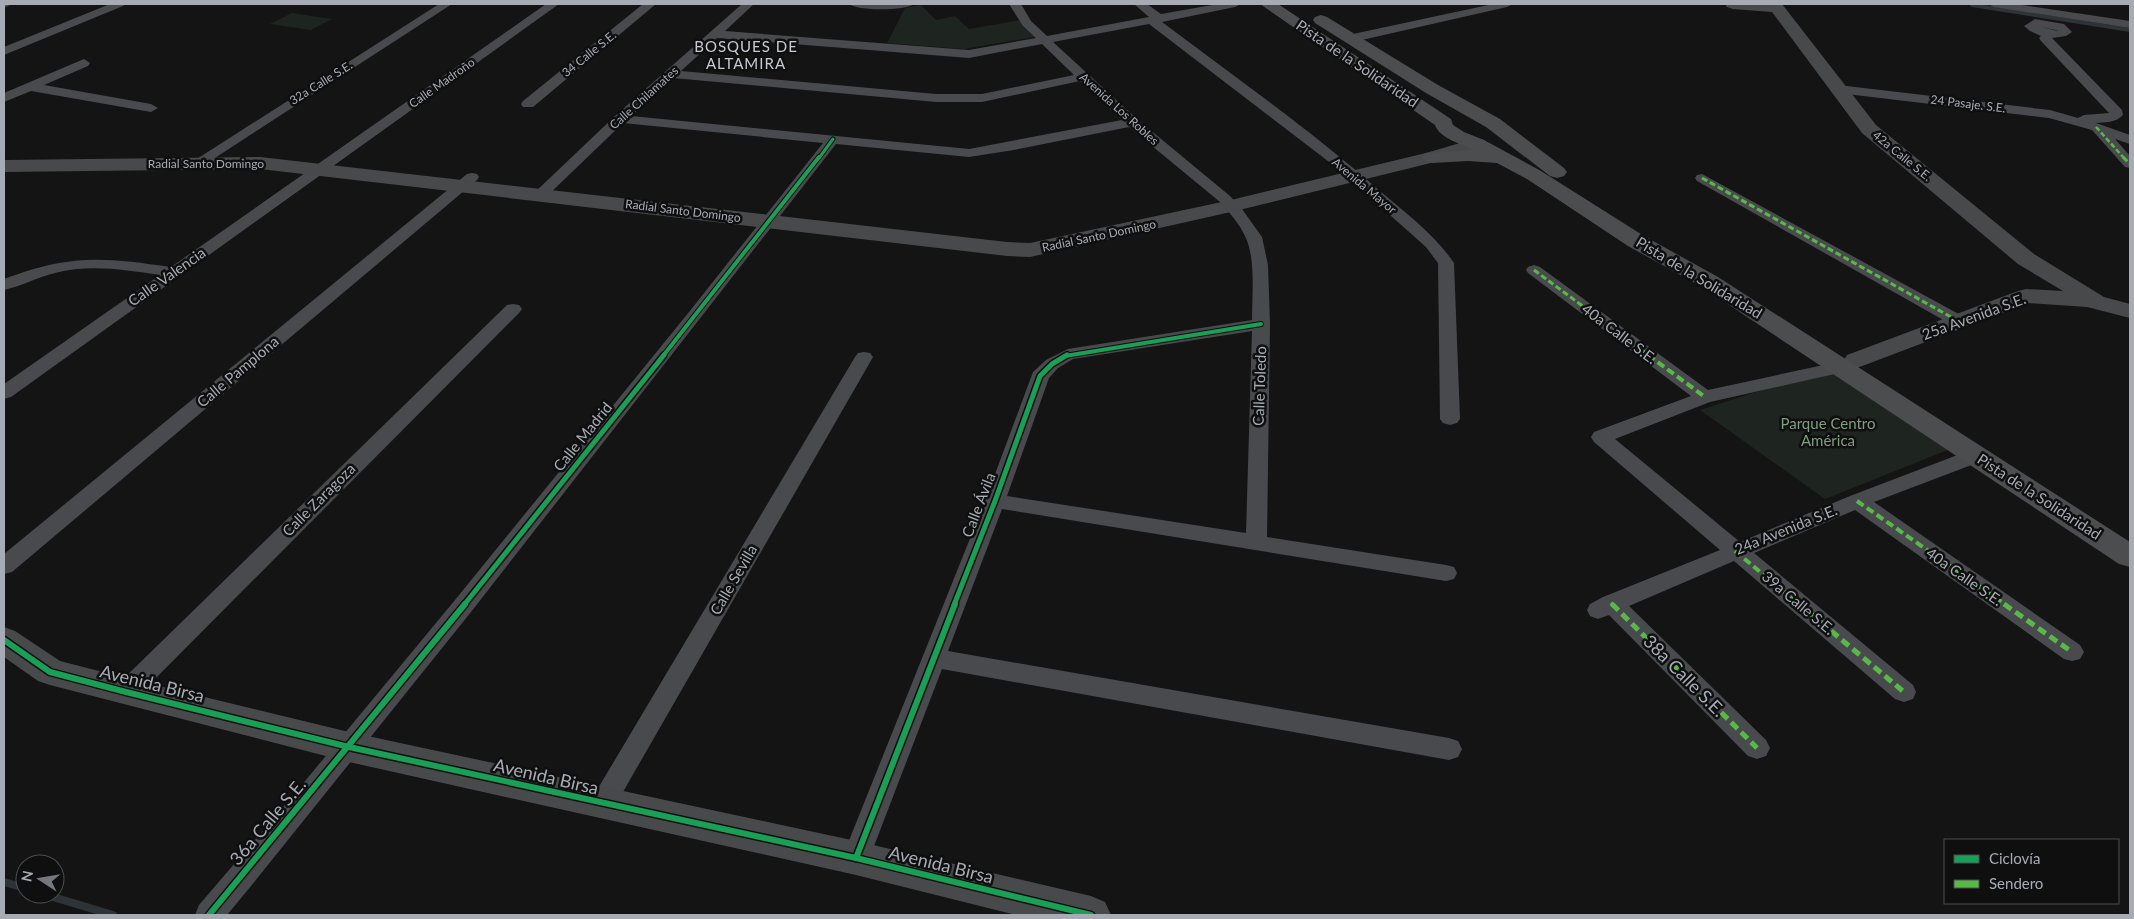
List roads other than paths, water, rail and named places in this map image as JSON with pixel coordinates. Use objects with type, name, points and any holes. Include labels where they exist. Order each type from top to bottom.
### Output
[{"type":"main road","name":"Pista de la Solidaridad","points":[[1268,4],[1444,125],[1484,140],[1542,172],[1573,185],[1647,234],[1719,274],[1975,456],[2130,556]]},
{"type":"main road","name":"Pista de la Solidaridad","points":[[1295,4],[1493,124],[1484,140]]},
{"type":"main road","points":[[1476,115],[1460,114],[1449,118],[1438,131],[1429,153],[1478,156],[1510,163]]},
{"type":"main road","name":"Pista de la Solidaridad","points":[[1484,140],[1510,163],[1534,175],[1636,241],[1710,282],[2130,536]]},
{"type":"street","points":[[4,51],[119,4]]},
{"type":"street","name":"32a Calle S.E.","points":[[202,160],[446,4]]},
{"type":"street","name":"Calle Madroño","points":[[325,165],[553,4]]},
{"type":"street","name":"34 Calle S.E.","points":[[528,104],[650,4]]},
{"type":"street","name":"Calle Chilamates","points":[[546,190],[620,119],[748,4]]},
{"type":"street","points":[[855,4],[882,6],[908,4]]},
{"type":"street","name":"Avenida Los Robles","points":[[1015,4],[1027,23],[1044,40],[1132,122],[1228,203]]},
{"type":"street","name":"Avenida Mayor","points":[[1140,4],[1156,20],[1350,172],[1432,244],[1446,263],[1450,419]]},
{"type":"street","points":[[714,34],[969,54],[1235,4]]},
{"type":"street","points":[[1353,38],[1495,5],[1507,4]]},
{"type":"street","points":[[1733,4],[1776,6]]},
{"type":"street","points":[[1994,4],[2130,25]]},
{"type":"street","name":"42a Calle S.E.","points":[[1776,6],[1869,129],[2026,259]]},
{"type":"street","points":[[2048,34],[2045,38],[2115,110],[2116,116],[2109,118],[2074,120]]},
{"type":"street","points":[[4,98],[84,63]]},
{"type":"street","points":[[670,74],[936,98],[982,98],[1084,77]]},
{"type":"street","points":[[30,87],[151,108]]},
{"type":"street","name":"24 Pasaje. S.E.","points":[[1838,89],[2050,114],[2096,126],[2130,140]]},
{"type":"street","points":[[620,119],[969,153],[1014,146],[1132,122]]},
{"type":"street","points":[[2096,126],[2130,164]]},
{"type":"street","name":"Calle Madrid","points":[[349,747],[774,217],[833,139]]},
{"type":"street","name":"Radial Santo Domingo","points":[[4,159],[202,160],[325,165],[774,217],[1007,249],[1030,250],[1055,246],[1484,140]]},
{"type":"street","name":"Radial Santo Domingo","points":[[4,166],[202,160]]},
{"type":"street","name":"Calle Valencia","points":[[4,393],[325,165]]},
{"type":"street","points":[[1702,178],[1960,322]]},
{"type":"street","name":"Calle Pamplona","points":[[4,566],[468,181]]},
{"type":"street","name":"Calle Toledo","points":[[1228,203],[1254,237],[1260,265],[1261,324],[1256,544]]},
{"type":"street","points":[[2026,259],[2032,281],[2026,296]]},
{"type":"street","points":[[2026,259],[2096,302],[2130,311]]},
{"type":"street","points":[[4,285],[38,272],[77,264],[174,272]]},
{"type":"street","name":"40a Calle S.E.","points":[[1534,270],[1705,397]]},
{"type":"street","name":"25a Avenida S.E.","points":[[1601,437],[1705,397],[1846,366],[2026,296],[2060,297],[2096,302]]},
{"type":"street","name":"Calle Zaragoza","points":[[126,692],[513,309]]},
{"type":"street","name":"Calle Ávila","points":[[856,858],[995,501],[1040,376],[1052,364],[1068,354],[1261,324]]},
{"type":"street","name":"Calle Sevilla","points":[[603,803],[864,357]]},
{"type":"street","name":"39a Calle S.E.","points":[[1601,437],[1904,692]]},
{"type":"street","name":"24a Avenida S.E.","points":[[1604,607],[1857,501],[1975,456]]},
{"type":"street","points":[[995,501],[1446,573]]},
{"type":"street","name":"40a Calle S.E.","points":[[1857,501],[2072,652]]},
{"type":"street","name":"38a Calle S.E.","points":[[1604,607],[1757,748]]},
{"type":"street","name":"Avenida Birsa","points":[[4,640],[50,672],[126,692],[349,747],[856,858],[1091,915]]},
{"type":"street","points":[[934,658],[1448,749]]},
{"type":"street","name":"36a Calle S.E.","points":[[212,912],[349,747]]},
{"type":"waterway","points":[[1972,5],[2130,30]]},
{"type":"waterway","points":[[4,882],[15,885]]},
{"type":"waterway","points":[[65,901],[113,915]]},
{"type":"district","name":"BOSQUES DE ALTAMIRA","points":[[746,56]]},
{"type":"park label","name":"Parque Centro América","points":[[1828,432]]}]
